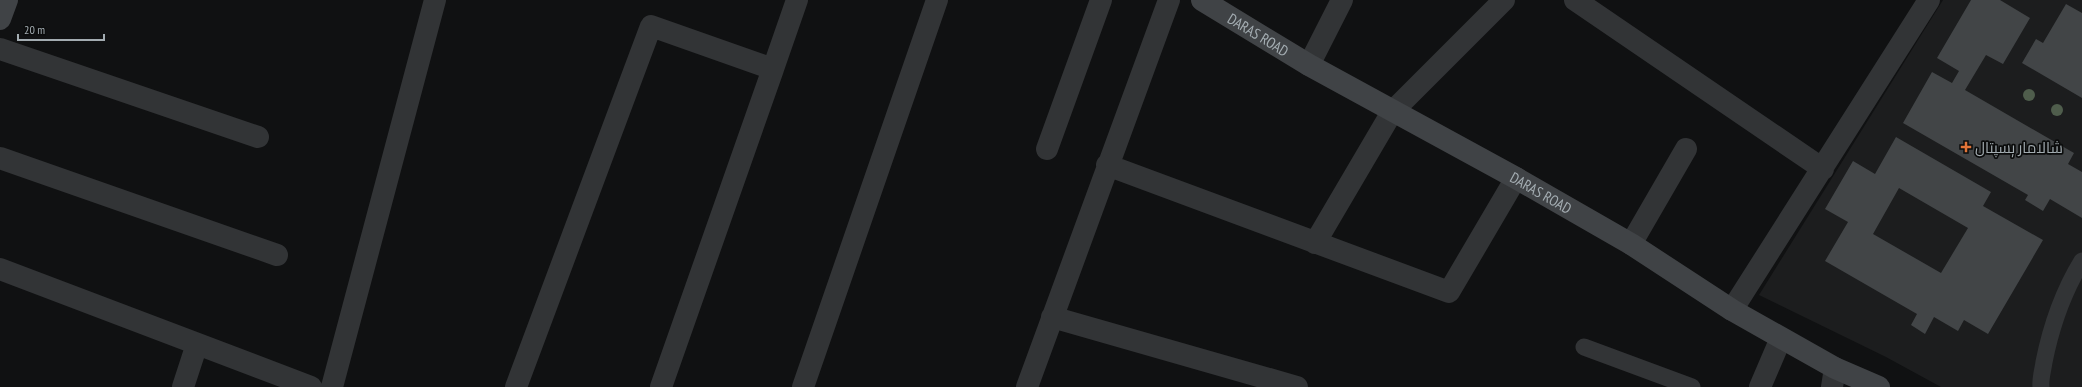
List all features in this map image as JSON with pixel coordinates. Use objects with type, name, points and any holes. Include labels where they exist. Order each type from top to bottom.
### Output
[{"type":"street","points":[[0,19],[7,0]]},
{"type":"street","points":[[332,387],[435,0]]},
{"type":"street","points":[[661,387],[797,0]]},
{"type":"street","points":[[803,387],[936,0]]},
{"type":"street","points":[[1047,149],[1101,0]]},
{"type":"street","points":[[1027,387],[1169,0]]},
{"type":"street","name":"DARAS ROAD","points":[[1202,0],[1309,65],[1392,112],[1516,178],[1631,244],[1732,310],[1781,338],[1833,378],[1879,387]]},
{"type":"street","points":[[1309,65],[1342,0]]},
{"type":"street","points":[[1315,242],[1392,112],[1504,0]]},
{"type":"street","points":[[1575,0],[1823,169]]},
{"type":"street","points":[[1732,310],[1929,0]]},
{"type":"street","points":[[516,387],[652,26],[773,69]]},
{"type":"street","points":[[0,49],[258,137]]},
{"type":"street","points":[[1631,244],[1686,149]]},
{"type":"street","points":[[0,158],[277,254]]},
{"type":"street","points":[[1107,166],[1449,292],[1516,178]]},
{"type":"street","points":[[0,269],[311,387]]},
{"type":"street","points":[[1052,317],[1297,387]]},
{"type":"street","points":[[1760,387],[1781,338]]},
{"type":"street","points":[[183,387],[197,344]]},
{"type":"lane","points":[[2041,387],[2046,352],[2055,317],[2072,277],[2082,261]]},
{"type":"lane","points":[[1584,347],[1692,387]]},
{"type":"shaded area","name":"شالامار ہسپتال","points":[[1943,0],[2082,0],[2082,387],[1941,387],[1886,357],[1759,295]]},
{"type":"building","points":[[1971,0],[2000,0],[2030,18],[2003,64],[1986,55],[1965,90],[2074,153],[2068,164],[2082,172],[2082,218],[2050,199],[2043,211],[2025,200],[2028,195],[1903,123],[1932,72],[1952,83],[1959,71],[1937,58]]},
{"type":"building","points":[[2066,4],[2082,13],[2082,98],[2022,63],[2036,39],[2043,43]]},
{"type":"building","points":[[1896,137],[1991,192],[1983,206],[2043,240],[1988,334],[1964,320],[1958,331],[1934,317],[1925,334],[1911,325],[1917,314],[1825,261],[1848,222],[1825,209],[1853,161],[1875,174]],"holes":[[[1899,188],[1968,228],[1941,273],[1873,234]]]},
{"type":"place","name":"شالامار ہسپتال","points":[[1966,147]]}]
